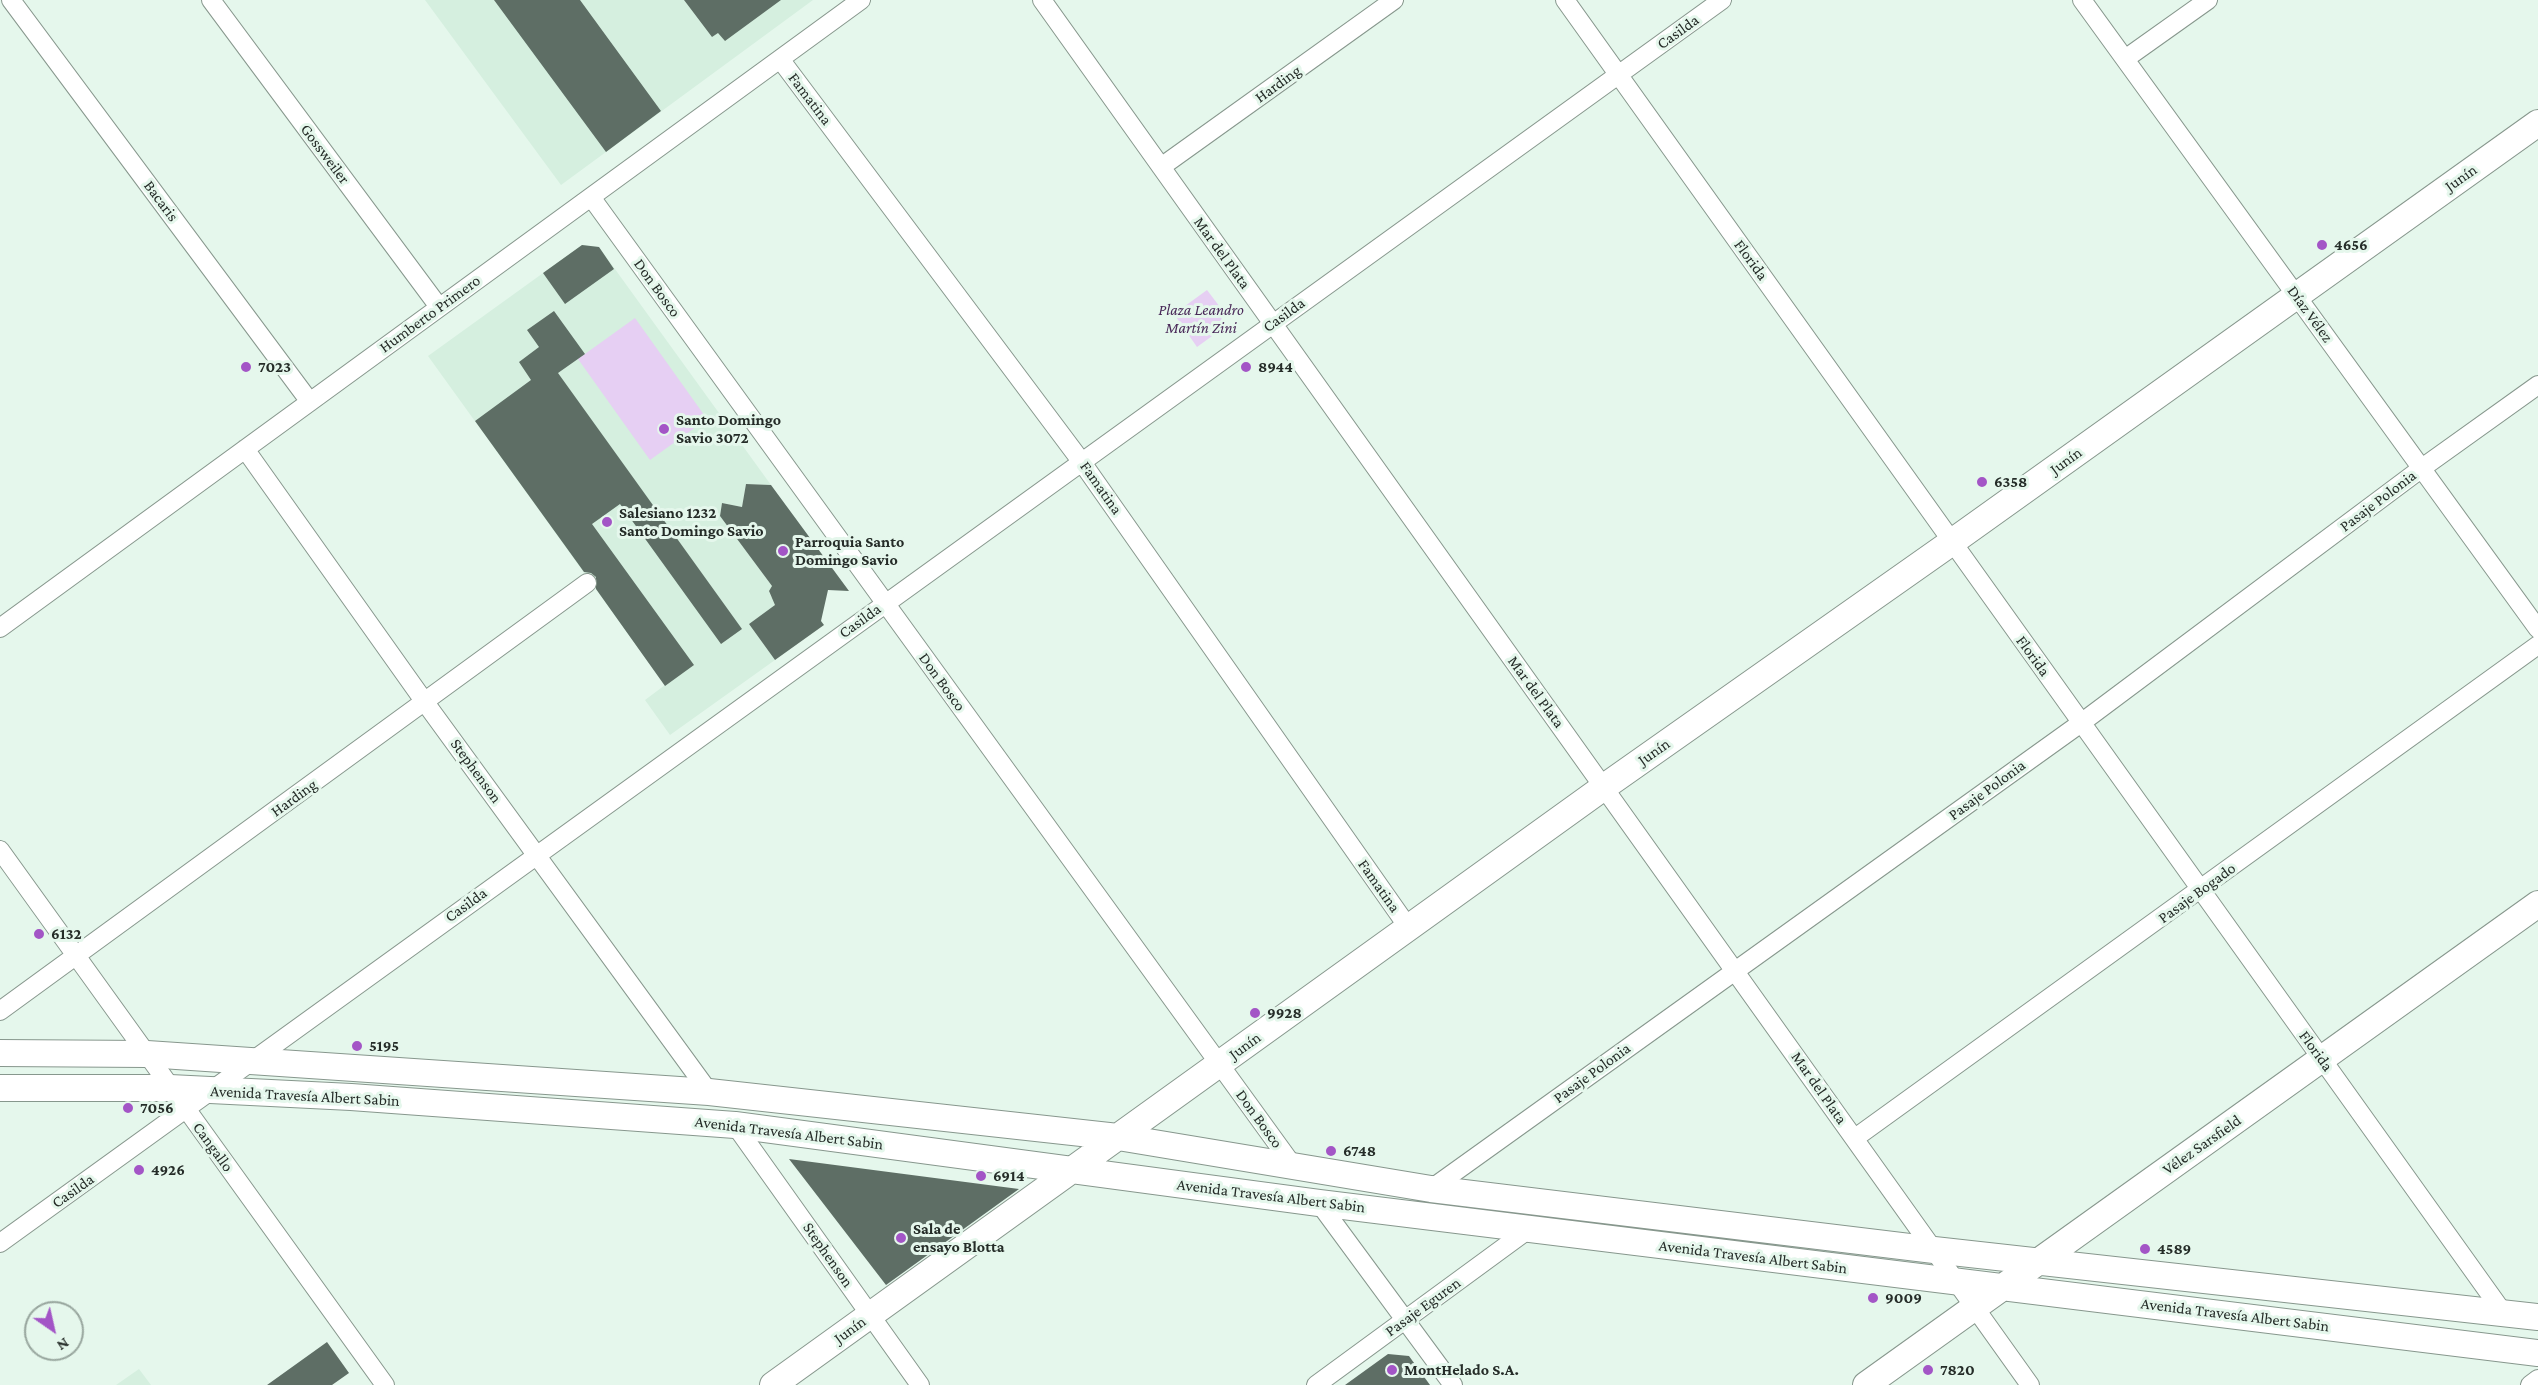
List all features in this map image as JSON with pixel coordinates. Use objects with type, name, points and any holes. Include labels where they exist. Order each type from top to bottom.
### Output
[{"type":"main road","name":"Junín","points":[[773,1385],[1408,927],[2538,123]]},
{"type":"main road","name":"Vélez Sarsfield","points":[[1866,1385],[2538,904]]},
{"type":"main road","name":"Avenida Travesía Albert Sabin","points":[[0,1053],[147,1054],[709,1092],[1118,1137],[1431,1189],[1934,1250],[2502,1311],[2538,1317]]},
{"type":"main road","name":"Avenida Travesía Albert Sabin","points":[[0,1088],[170,1088],[213,1092],[351,1097],[735,1125],[1319,1203],[2538,1353]]},
{"type":"street","name":"Bacaris","points":[[11,0],[310,402]]},
{"type":"street","name":"Gossweiler","points":[[211,0],[439,307]]},
{"type":"street","name":"Humberto Primero","points":[[0,628],[861,0]]},
{"type":"street","name":"Mar del Plata","points":[[1042,0],[2030,1385]]},
{"type":"street","name":"Harding","points":[[1161,167],[1394,0]]},
{"type":"street","name":"Florida","points":[[1565,0],[2502,1311]]},
{"type":"street","name":"Casilda","points":[[0,1243],[213,1092],[251,1061],[537,854],[1722,0]]},
{"type":"street","name":"Díaz Vélez","points":[[2082,0],[2538,629]]},
{"type":"street","points":[[2125,59],[2208,0]]},
{"type":"street","name":"Famatina","points":[[780,59],[1082,461],[1408,927]]},
{"type":"street","name":"Don Bosco","points":[[591,197],[1294,1167]]},
{"type":"street","name":"Pasaje Polonia","points":[[1431,1189],[2081,723],[2422,468],[2538,385]]},
{"type":"street","name":"Stephenson","points":[[245,449],[424,701],[709,1092]]},
{"type":"street","name":"Harding","points":[[0,1011],[587,583]]},
{"type":"street","name":"Pasaje Bogado","points":[[1855,1138],[2538,645]]},
{"type":"street","name":"Cangallo","points":[[0,850],[385,1385]]},
{"type":"street","name":"Stephenson","points":[[735,1125],[920,1385]]},
{"type":"street","points":[[1319,1203],[1403,1321],[1452,1385]]},
{"type":"street","name":"Pasaje Eguren","points":[[1316,1385],[1529,1229]]},
{"type":"street","points":[[2530,1385],[2538,1379]]},
{"type":"shaded area","points":[[425,0],[813,0],[561,185]]},
{"type":"shaded area","points":[[582,245],[599,247],[771,485],[746,484],[742,507],[722,503],[720,516],[772,586],[769,591],[771,597],[783,600],[749,624],[775,660],[670,735],[645,700],[665,685],[428,356]]},
{"type":"shaded area","points":[[139,1369],[151,1385],[116,1385]]},
{"type":"green space","name":"Plaza Leandro Martín Zini","points":[[1207,290],[1223,311],[1219,331],[1197,347],[1174,314]]},
{"type":"green space","points":[[635,318],[707,419],[650,460],[578,359]]},
{"type":"building","points":[[494,0],[580,0],[661,111],[606,152]]},
{"type":"building","points":[[684,0],[781,0],[725,41],[718,33],[712,37]]},
{"type":"building","points":[[582,245],[599,247],[614,269],[565,304],[543,273]]},
{"type":"building","points":[[554,311],[585,354],[558,373],[742,629],[721,644],[620,504],[592,524],[694,665],[665,686],[596,589],[596,577],[584,572],[475,421],[531,380],[519,362],[539,347],[527,330]]},
{"type":"building","name":"Parroquia Santo Domingo Savio","points":[[746,484],[771,485],[849,591],[828,590],[821,621],[824,625],[775,660],[749,624],[775,605],[769,591],[772,586],[720,516],[722,503],[742,507]]},
{"type":"building","name":"Sala de ensayo Blotta","points":[[789,1159],[1019,1189],[886,1285]]},
{"type":"building","points":[[327,1342],[349,1373],[332,1385],[267,1385]]},
{"type":"building","name":"MontHelado S.A.","points":[[1388,1354],[1409,1356],[1430,1385],[1345,1385]]},
{"type":"place","name":"4656","points":[[2322,245]]},
{"type":"place","name":"7023","points":[[246,367]]},
{"type":"place","name":"8944","points":[[1246,367]]},
{"type":"place","name":"Santo Domingo Savio 3072","points":[[664,429]]},
{"type":"place","name":"6358","points":[[1982,482]]},
{"type":"place","name":"Salesiano 1232 Santo Domingo Savio","points":[[607,522]]},
{"type":"place","name":"Parroquia Santo Domingo Savio","points":[[783,551]]},
{"type":"place","name":"6132","points":[[39,934]]},
{"type":"place","name":"9928","points":[[1255,1013]]},
{"type":"place","name":"5195","points":[[357,1046]]},
{"type":"place","name":"7056","points":[[128,1108]]},
{"type":"place","name":"6748","points":[[1331,1151]]},
{"type":"place","name":"4926","points":[[139,1170]]},
{"type":"place","name":"6914","points":[[981,1176]]},
{"type":"place","name":"Sala de ensayo Blotta","points":[[901,1238]]},
{"type":"place","name":"4589","points":[[2145,1249]]},
{"type":"place","name":"9009","points":[[1873,1298]]},
{"type":"place","name":"MontHelado S.A.","points":[[1392,1370]]},
{"type":"place","name":"7820","points":[[1928,1370]]}]
